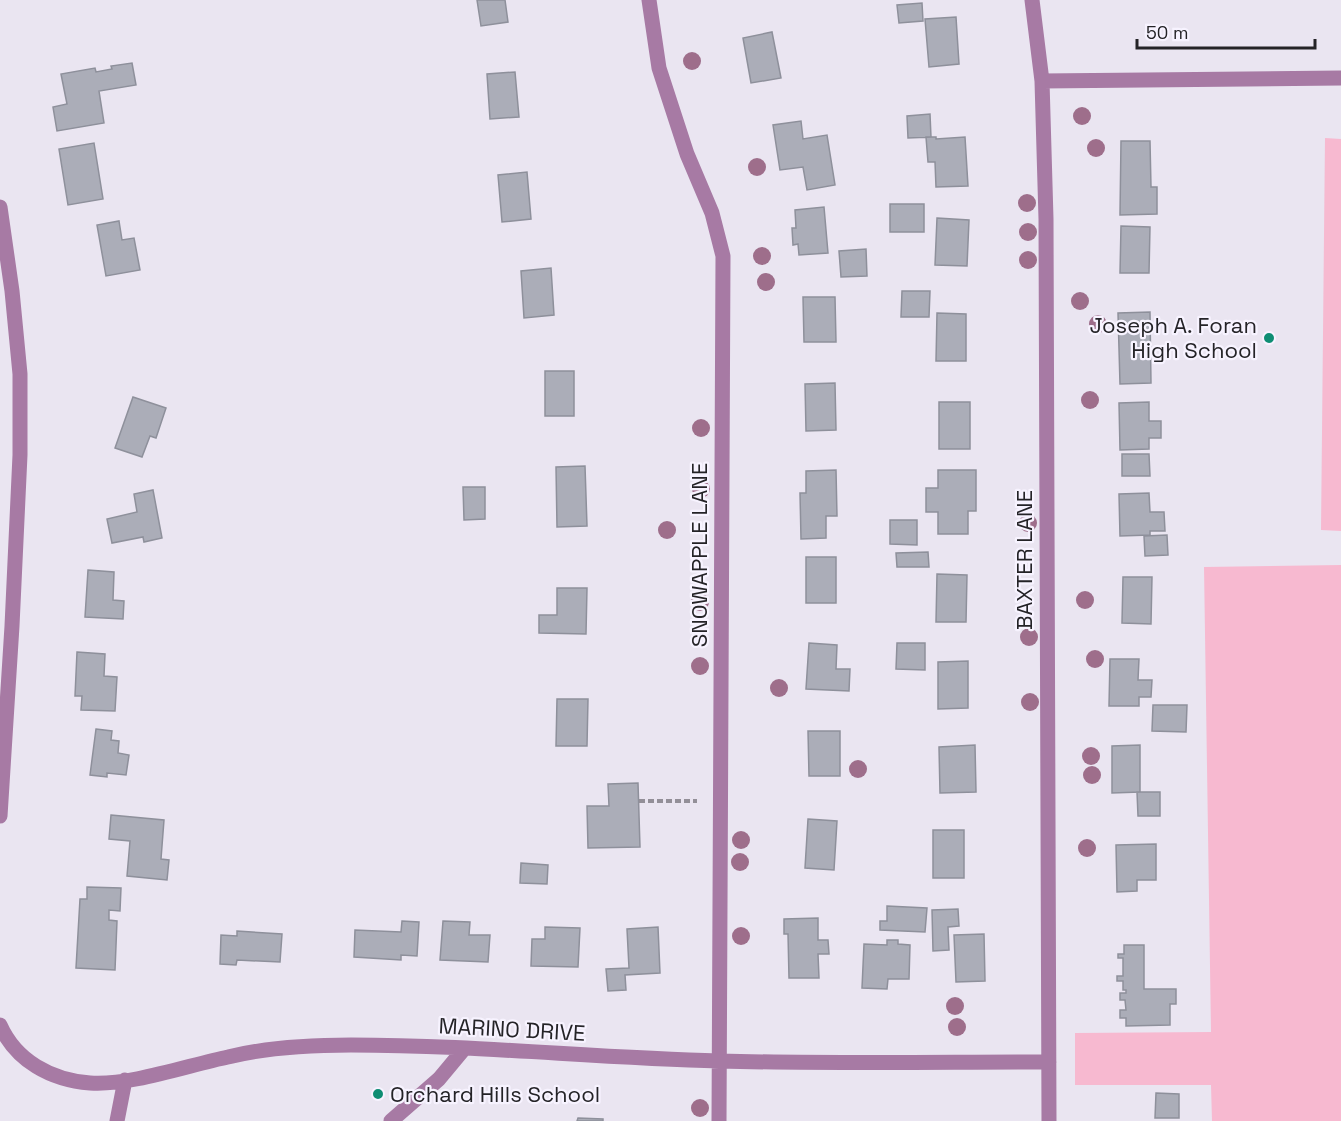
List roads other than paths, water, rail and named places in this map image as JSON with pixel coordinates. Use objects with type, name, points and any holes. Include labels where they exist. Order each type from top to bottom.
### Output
[{"type":"street","name":"SNOWAPPLE LANE","points":[[649,0],[659,68],[687,154],[712,213],[723,256],[719,1121]]},
{"type":"street","name":"BAXTER LANE","points":[[1032,0],[1042,81],[1046,219],[1049,1121]]},
{"type":"street","points":[[1042,81],[1341,78]]},
{"type":"street","points":[[0,207],[12,291],[20,374],[20,455],[14,603],[0,816]]},
{"type":"street","name":"MARINO DRIVE","points":[[0,1025],[17,1052],[38,1069],[65,1079],[92,1083],[125,1080],[280,1047],[352,1045],[720,1062],[1049,1062]]},
{"type":"street","points":[[391,1121],[439,1079],[464,1049]]},
{"type":"street","points":[[117,1121],[125,1080]]},
{"type":"place","name":"Joseph A. Foran High School","points":[[1269,338]]},
{"type":"place","name":"Orchard Hills School","points":[[378,1094]]}]
